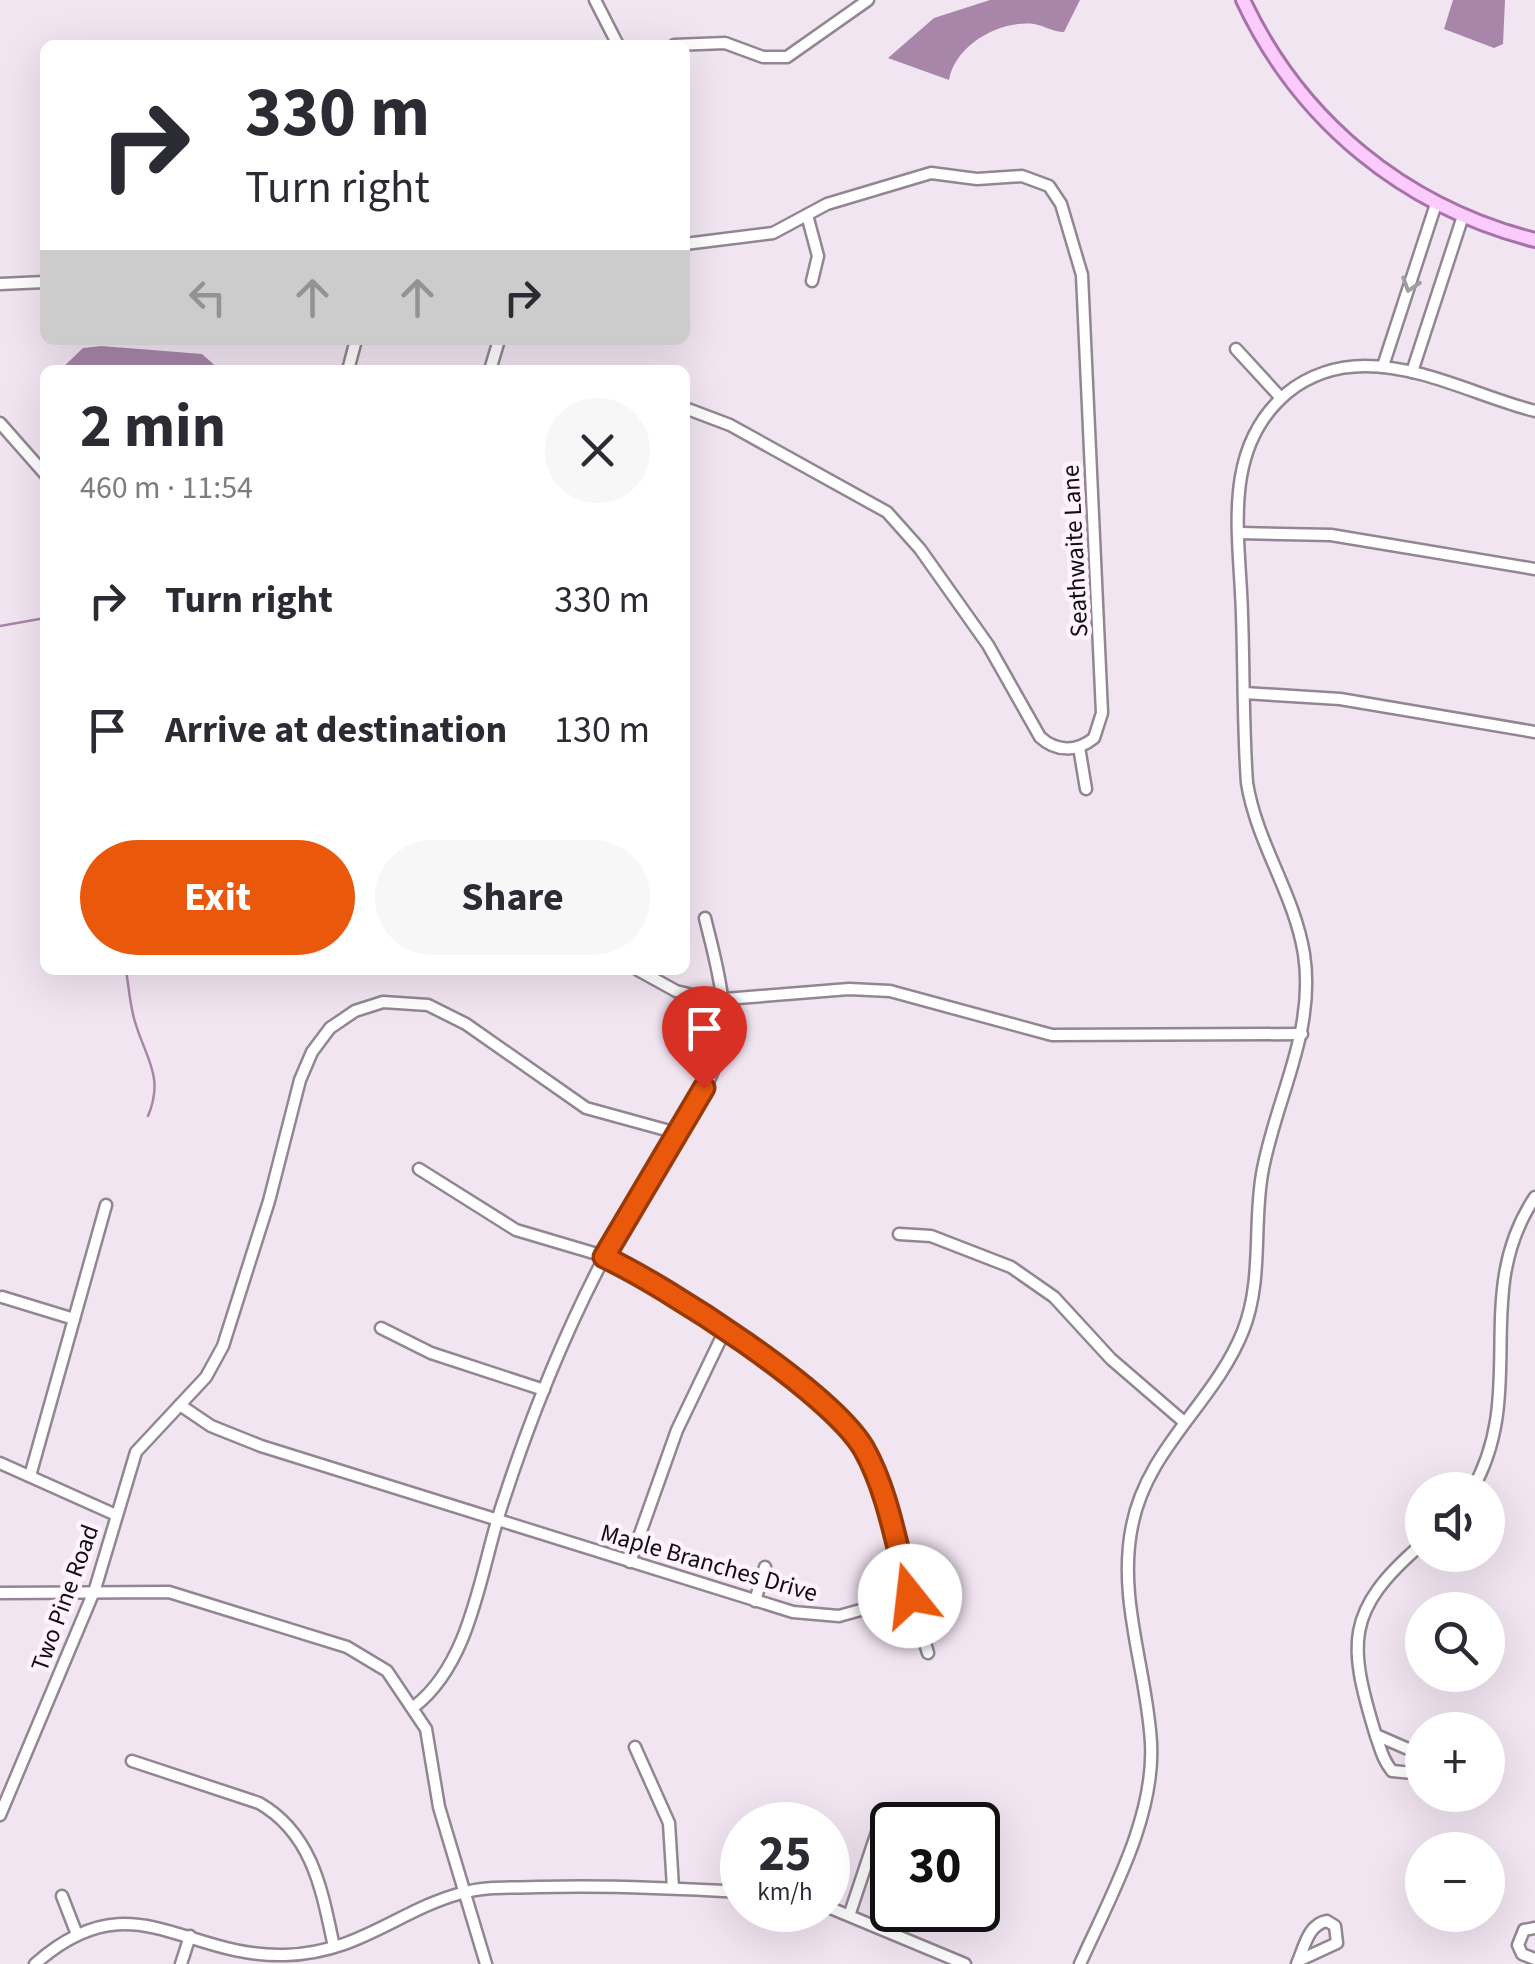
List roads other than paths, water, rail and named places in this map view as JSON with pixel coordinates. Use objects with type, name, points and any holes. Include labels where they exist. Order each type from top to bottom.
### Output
[{"type":"main road","points":[[1243,0],[1271,52],[1318,113],[1366,160],[1436,204],[1535,240]]},
{"type":"street","points":[[595,0],[615,40]]},
{"type":"street","points":[[690,44],[725,43],[763,57],[787,57],[868,0]]},
{"type":"street","name":"Seathwaite Lane","points":[[690,243],[759,236],[827,204],[932,173],[976,179],[1032,177],[1050,186],[1061,204],[1082,275],[1102,713],[1094,738],[1079,747]]},
{"type":"street","points":[[1383,366],[1436,204]]},
{"type":"street","points":[[807,215],[818,256],[812,281]]},
{"type":"street","points":[[1412,372],[1463,216]]},
{"type":"street","points":[[0,284],[40,282]]},
{"type":"street","points":[[1236,349],[1281,398]]},
{"type":"street","points":[[1080,1964],[1130,1846],[1148,1778],[1151,1745],[1128,1593],[1128,1546],[1147,1478],[1220,1374],[1244,1329],[1255,1283],[1264,1163],[1302,1034],[1305,960],[1294,910],[1253,817],[1247,784],[1239,533],[1239,480],[1245,451],[1260,423],[1281,398],[1308,379],[1334,370],[1383,366],[1535,411]]},
{"type":"street","points":[[690,410],[730,425],[886,512],[920,549],[988,645],[1040,736],[1053,746],[1079,747],[1086,790]]},
{"type":"street","points":[[0,423],[40,468]]},
{"type":"street","points":[[1239,533],[1312,533],[1535,570]]},
{"type":"street","points":[[1244,693],[1326,697],[1535,732]]},
{"type":"street","points":[[414,1706],[434,1688],[454,1656],[544,1390],[604,1257],[718,1058],[723,1001],[705,918]]},
{"type":"street","points":[[647,975],[676,991],[723,1001],[871,990],[908,994],[1017,1029],[1052,1035],[1302,1034]]},
{"type":"street","name":"Two Pine Road","points":[[0,1815],[95,1590],[136,1452],[206,1376],[229,1329],[305,1066],[330,1028],[355,1012],[396,1001],[440,1009],[586,1108],[677,1132]]},
{"type":"street","points":[[418,1169],[516,1230],[604,1257],[725,1330],[825,1406],[860,1442],[872,1467],[928,1653]]},
{"type":"street","points":[[1481,1472],[1491,1452],[1501,1409],[1504,1272],[1514,1235],[1535,1197]]},
{"type":"street","points":[[30,1476],[106,1205]]},
{"type":"street","points":[[899,1234],[931,1236],[1012,1267],[1054,1297],[1111,1359],[1184,1422]]},
{"type":"street","points":[[2,1297],[74,1319]]},
{"type":"street","points":[[381,1328],[431,1354],[544,1390]]},
{"type":"street","points":[[630,1562],[677,1430],[725,1330]]},
{"type":"street","name":"Maple Branches Drive","points":[[180,1405],[211,1426],[242,1440],[755,1601],[824,1616],[853,1614],[910,1596]]},
{"type":"street","points":[[0,1463],[116,1516]]},
{"type":"street","points":[[1376,1735],[1414,1752],[1418,1761],[1413,1774],[1392,1771],[1376,1735],[1360,1684],[1358,1633],[1381,1585],[1405,1561]]},
{"type":"street","points":[[755,1601],[765,1567]]},
{"type":"street","points":[[0,1594],[169,1592],[347,1647],[387,1671],[426,1728],[439,1807],[486,1964]]},
{"type":"street","points":[[636,1747],[669,1823],[673,1888]]},
{"type":"street","points":[[132,1761],[258,1803],[277,1814],[308,1851],[318,1876],[334,1948]]},
{"type":"street","points":[[870,1853],[850,1913],[965,1964]]},
{"type":"street","points":[[35,1964],[76,1932],[112,1924],[162,1927],[224,1946],[286,1956],[370,1937],[426,1905],[465,1892],[564,1886],[720,1891]]},
{"type":"street","points":[[62,1896],[76,1932]]},
{"type":"street","points":[[1535,1928],[1524,1930],[1518,1945],[1522,1954],[1535,1959]]},
{"type":"street","points":[[182,1964],[190,1936]]},
{"type":"waterway","points":[[0,626],[40,619]]},
{"type":"waterway","points":[[127,975],[134,1018],[154,1080],[148,1116]]}]
